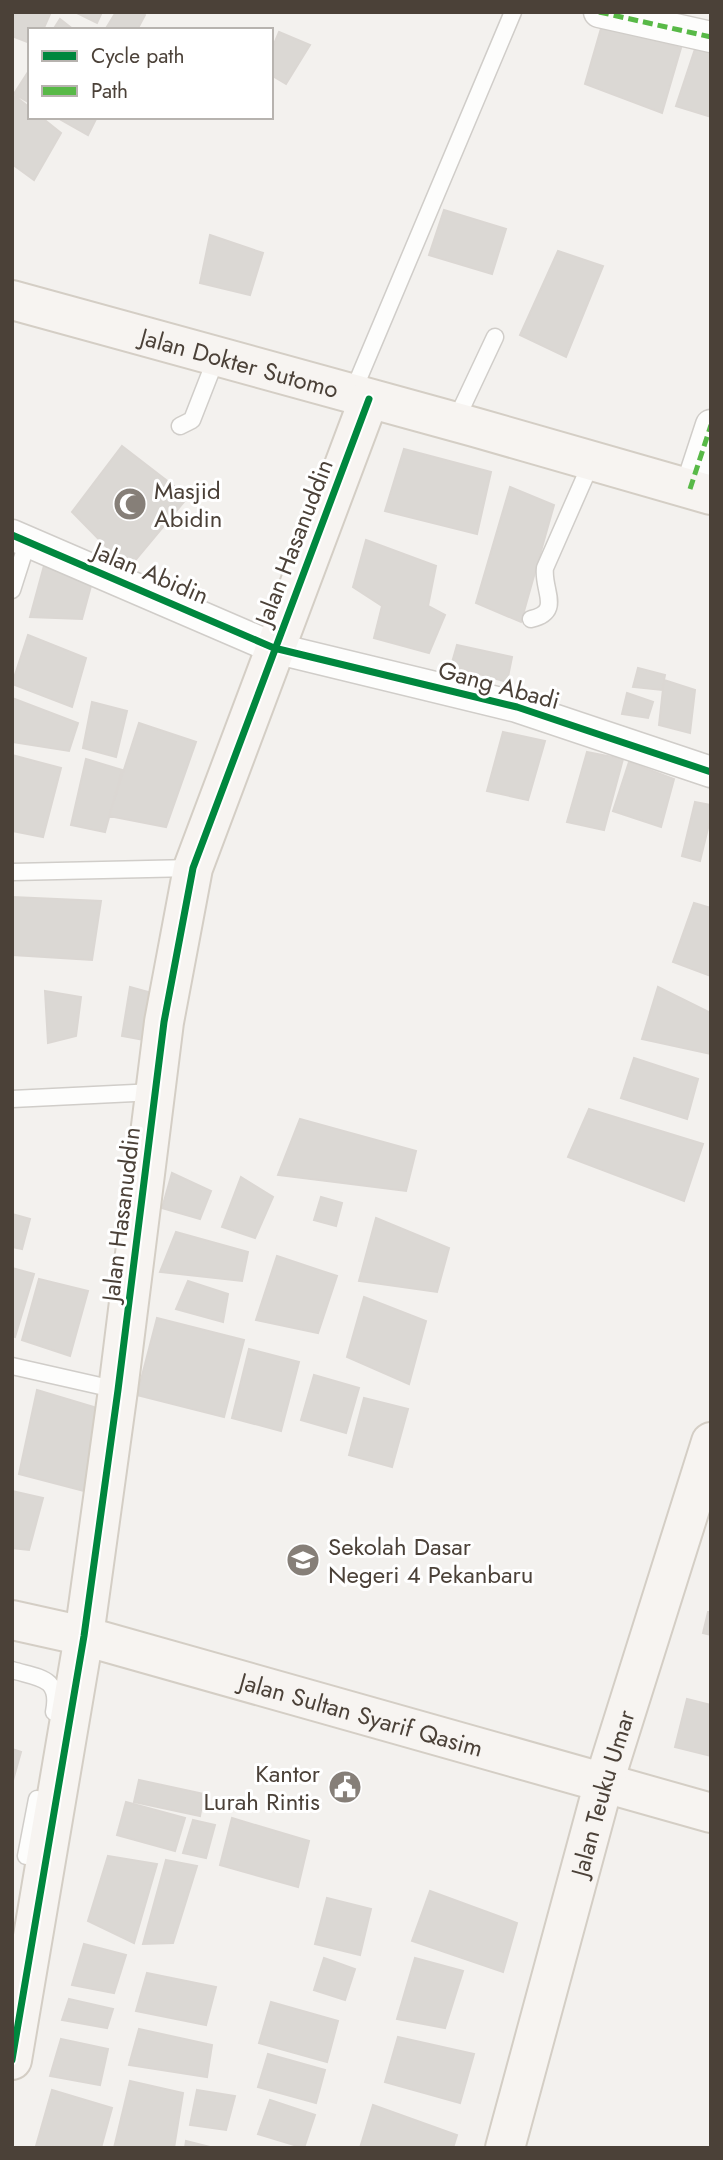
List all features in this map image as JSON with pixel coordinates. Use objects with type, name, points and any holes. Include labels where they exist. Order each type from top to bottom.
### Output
[{"type":"street","points":[[599,12],[711,37]]},
{"type":"street","name":"Jalan Dokter Sutomo","points":[[12,300],[701,492]]},
{"type":"street","name":"Jalan Hasanuddin","points":[[12,2060],[84,1636],[164,1022],[192,868],[274,648],[361,397]]},
{"type":"street","points":[[701,492],[711,425]]},
{"type":"street","name":"Jalan Abidin","points":[[20,539],[274,648]]},
{"type":"street","name":"Gang Abadi","points":[[274,648],[517,707],[711,772]]},
{"type":"street","name":"Jalan Teuku Umar","points":[[505,2148],[604,1782],[711,1442]]},
{"type":"street","name":"Jalan Sultan Syarif Qasim","points":[[12,1620],[84,1636],[711,1813]]},
{"type":"lane","points":[[361,397],[513,12]]},
{"type":"lane","points":[[455,422],[495,337]]},
{"type":"lane","points":[[180,426],[192,420],[216,356]]},
{"type":"lane","points":[[531,619],[547,611],[550,600],[545,583],[545,568],[592,461]]},
{"type":"lane","points":[[12,590],[20,539]]},
{"type":"lane","points":[[12,872],[192,868]]},
{"type":"lane","points":[[12,1100],[155,1092]]},
{"type":"lane","points":[[12,1366],[118,1390]]},
{"type":"lane","points":[[12,1670],[48,1680],[54,1688],[57,1699],[52,1725]]},
{"type":"lane","points":[[26,1856],[41,1778]]},
{"type":"building","points":[[12,12],[51,12],[44,28],[28,28],[28,42],[12,36]]},
{"type":"building","points":[[75,12],[102,12],[97,23]]},
{"type":"building","points":[[116,12],[142,12],[145,15],[138,28],[106,28]]},
{"type":"building","points":[[60,19],[71,28],[54,28]]},
{"type":"building","points":[[602,25],[681,48],[662,113],[585,84]]},
{"type":"building","points":[[279,32],[310,45],[286,84],[273,76],[273,46]]},
{"type":"building","points":[[695,49],[711,53],[711,117],[676,106]]},
{"type":"building","points":[[28,72],[28,102],[14,94]]},
{"type":"building","points":[[15,96],[28,106],[28,119],[44,119],[61,133],[34,180],[12,164],[12,101]]},
{"type":"building","points":[[60,119],[96,119],[88,135]]},
{"type":"building","points":[[444,210],[506,229],[492,274],[429,255]]},
{"type":"building","points":[[210,235],[263,253],[250,295],[200,283]]},
{"type":"building","points":[[558,251],[603,266],[566,357],[520,335]]},
{"type":"building","name":"Masjid Abidin","points":[[122,446],[188,497],[128,569],[72,512]]},
{"type":"building","points":[[404,449],[491,472],[477,534],[385,511]]},
{"type":"building","points":[[510,487],[554,505],[521,622],[476,603]]},
{"type":"building","points":[[366,540],[436,566],[428,606],[445,615],[429,653],[374,638],[382,606],[353,587]]},
{"type":"building","points":[[45,562],[94,575],[82,619],[30,617]]},
{"type":"building","points":[[28,635],[86,658],[72,707],[12,684]]},
{"type":"building","points":[[457,645],[512,657],[507,682],[451,666]]},
{"type":"building","points":[[638,668],[665,675],[662,690],[633,687]]},
{"type":"building","points":[[664,680],[695,690],[690,733],[659,725]]},
{"type":"building","points":[[627,693],[653,702],[648,718],[622,714]]},
{"type":"building","points":[[12,698],[78,723],[69,751],[12,742]]},
{"type":"building","points":[[92,702],[127,711],[116,757],[83,748]]},
{"type":"building","points":[[139,723],[196,742],[166,827],[109,816]]},
{"type":"building","points":[[503,732],[545,741],[528,800],[487,791]]},
{"type":"building","points":[[587,752],[623,759],[604,830],[567,822]]},
{"type":"building","points":[[12,755],[61,768],[43,837],[12,831]]},
{"type":"building","points":[[86,759],[122,770],[105,832],[71,825]]},
{"type":"building","points":[[629,762],[674,779],[661,827],[613,811]]},
{"type":"building","points":[[695,802],[711,805],[711,816],[700,861],[682,856]]},
{"type":"building","points":[[12,897],[101,901],[92,960],[13,955]]},
{"type":"building","points":[[694,903],[711,908],[711,976],[673,962]]},
{"type":"building","points":[[130,987],[159,995],[150,1041],[122,1036]]},
{"type":"building","points":[[658,987],[711,1013],[711,1054],[642,1039]]},
{"type":"building","points":[[45,991],[81,997],[76,1036],[48,1043]]},
{"type":"building","points":[[634,1058],[698,1079],[687,1119],[621,1098]]},
{"type":"building","points":[[589,1109],[703,1144],[684,1201],[568,1157]]},
{"type":"building","points":[[300,1119],[416,1151],[406,1191],[278,1175]]},
{"type":"building","points":[[172,1173],[211,1191],[200,1219],[162,1208]]},
{"type":"building","points":[[241,1177],[273,1197],[255,1238],[222,1227]]},
{"type":"building","points":[[321,1197],[342,1203],[336,1226],[314,1220]]},
{"type":"building","points":[[12,1214],[30,1219],[22,1249],[12,1247]]},
{"type":"building","points":[[376,1218],[449,1248],[437,1292],[359,1281]]},
{"type":"building","points":[[176,1232],[248,1252],[242,1281],[160,1272]]},
{"type":"building","points":[[277,1256],[337,1276],[318,1333],[256,1320]]},
{"type":"building","points":[[12,1268],[34,1274],[15,1337],[12,1336]]},
{"type":"building","points":[[39,1279],[88,1291],[70,1356],[22,1340]]},
{"type":"building","points":[[188,1281],[228,1294],[223,1322],[176,1309]]},
{"type":"building","points":[[364,1297],[426,1321],[409,1384],[347,1357]]},
{"type":"building","points":[[157,1318],[244,1340],[224,1417],[137,1395]]},
{"type":"building","points":[[249,1349],[299,1362],[281,1431],[232,1418]]},
{"type":"building","points":[[314,1375],[359,1388],[346,1433],[301,1420]]},
{"type":"building","points":[[37,1390],[97,1408],[84,1491],[19,1474]]},
{"type":"building","points":[[364,1398],[408,1409],[392,1467],[349,1455]]},
{"type":"building","points":[[12,1491],[43,1498],[29,1550],[12,1548]]},
{"type":"building","points":[[708,1612],[711,1612],[711,1635],[703,1633]]},
{"type":"building","points":[[687,1699],[711,1705],[711,1756],[675,1747]]},
{"type":"building","points":[[12,1749],[21,1752],[12,1784]]},
{"type":"building","points":[[139,1780],[204,1794],[200,1816],[134,1802]]},
{"type":"building","points":[[126,1802],[185,1818],[175,1851],[117,1835]]},
{"type":"building","points":[[232,1818],[309,1841],[298,1887],[220,1865]]},
{"type":"building","points":[[193,1820],[215,1825],[206,1858],[183,1853]]},
{"type":"building","points":[[108,1856],[157,1864],[134,1943],[88,1921]]},
{"type":"building","points":[[166,1860],[197,1866],[173,1943],[143,1944]]},
{"type":"building","points":[[430,1891],[517,1923],[503,1972],[412,1941]]},
{"type":"building","points":[[327,1898],[371,1909],[360,1955],[315,1944]]},
{"type":"building","points":[[84,1944],[126,1955],[114,1993],[72,1985]]},
{"type":"building","points":[[324,1958],[355,1969],[345,2000],[314,1990]]},
{"type":"building","points":[[415,1958],[463,1971],[445,2028],[397,2019]]},
{"type":"building","points":[[147,1973],[216,1987],[206,2025],[136,2011]]},
{"type":"building","points":[[69,1999],[113,2009],[107,2028],[62,2020]]},
{"type":"building","points":[[271,2002],[338,2021],[327,2062],[259,2043]]},
{"type":"building","points":[[139,2029],[212,2045],[207,2077],[129,2065]]},
{"type":"building","points":[[398,2037],[474,2054],[460,2103],[385,2082]]},
{"type":"building","points":[[61,2039],[108,2049],[100,2085],[50,2076]]},
{"type":"building","points":[[268,2054],[325,2070],[316,2103],[258,2087]]},
{"type":"building","points":[[130,2081],[183,2093],[174,2148],[114,2148]]},
{"type":"building","points":[[52,2090],[112,2108],[101,2148],[36,2146]]},
{"type":"building","points":[[197,2090],[235,2096],[226,2130],[190,2125]]},
{"type":"building","points":[[270,2100],[315,2115],[304,2148],[258,2134]]},
{"type":"building","points":[[373,2105],[457,2135],[453,2148],[360,2148]]},
{"type":"building","points":[[186,2141],[214,2148],[185,2148]]},
{"type":"marked path","points":[[599,12],[711,37]]},
{"type":"marked path","points":[[690,489],[711,425]]},
{"type":"cycle path","points":[[12,2060],[84,1636],[164,1022],[193,868],[369,399]]},
{"type":"cycle path","points":[[12,535],[274,648],[517,707],[711,772]]},
{"type":"place","name":"Masjid Abidin","points":[[130,504]]},
{"type":"place","name":"Sekolah Dasar Negeri 4 Pekanbaru","points":[[303,1560]]},
{"type":"place","name":"Kantor Lurah Rintis","points":[[345,1787]]}]
